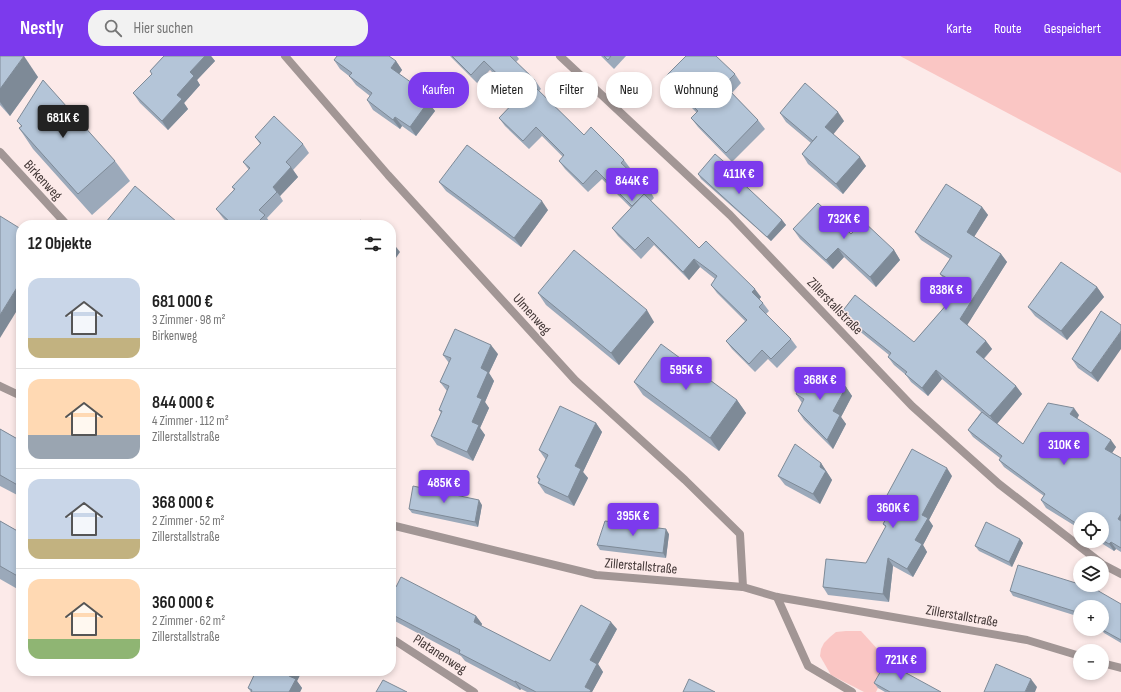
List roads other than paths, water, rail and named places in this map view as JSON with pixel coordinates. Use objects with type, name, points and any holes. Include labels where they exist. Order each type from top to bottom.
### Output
[{"type":"street","name":"Ulmenweg","points":[[285,56],[388,175],[575,380],[685,480],[740,534],[743,587]]},
{"type":"street","name":"Zillerstallstraße","points":[[560,56],[730,215],[912,406],[999,484],[1092,556]]},
{"type":"street","name":"Birkenweg","points":[[0,152],[62,220]]},
{"type":"street","points":[[0,386],[16,394]]},
{"type":"street","name":"Zillerstallstraße","points":[[396,527],[596,575],[743,587],[777,596],[1027,640],[1073,654]]},
{"type":"street","name":"Zillerstallstraße","points":[[1109,567],[1121,574]]},
{"type":"street","points":[[777,596],[808,666],[852,692]]},
{"type":"street","name":"Platanenweg","points":[[396,641],[474,692]]},
{"type":"street","points":[[1109,665],[1121,668]]}]
